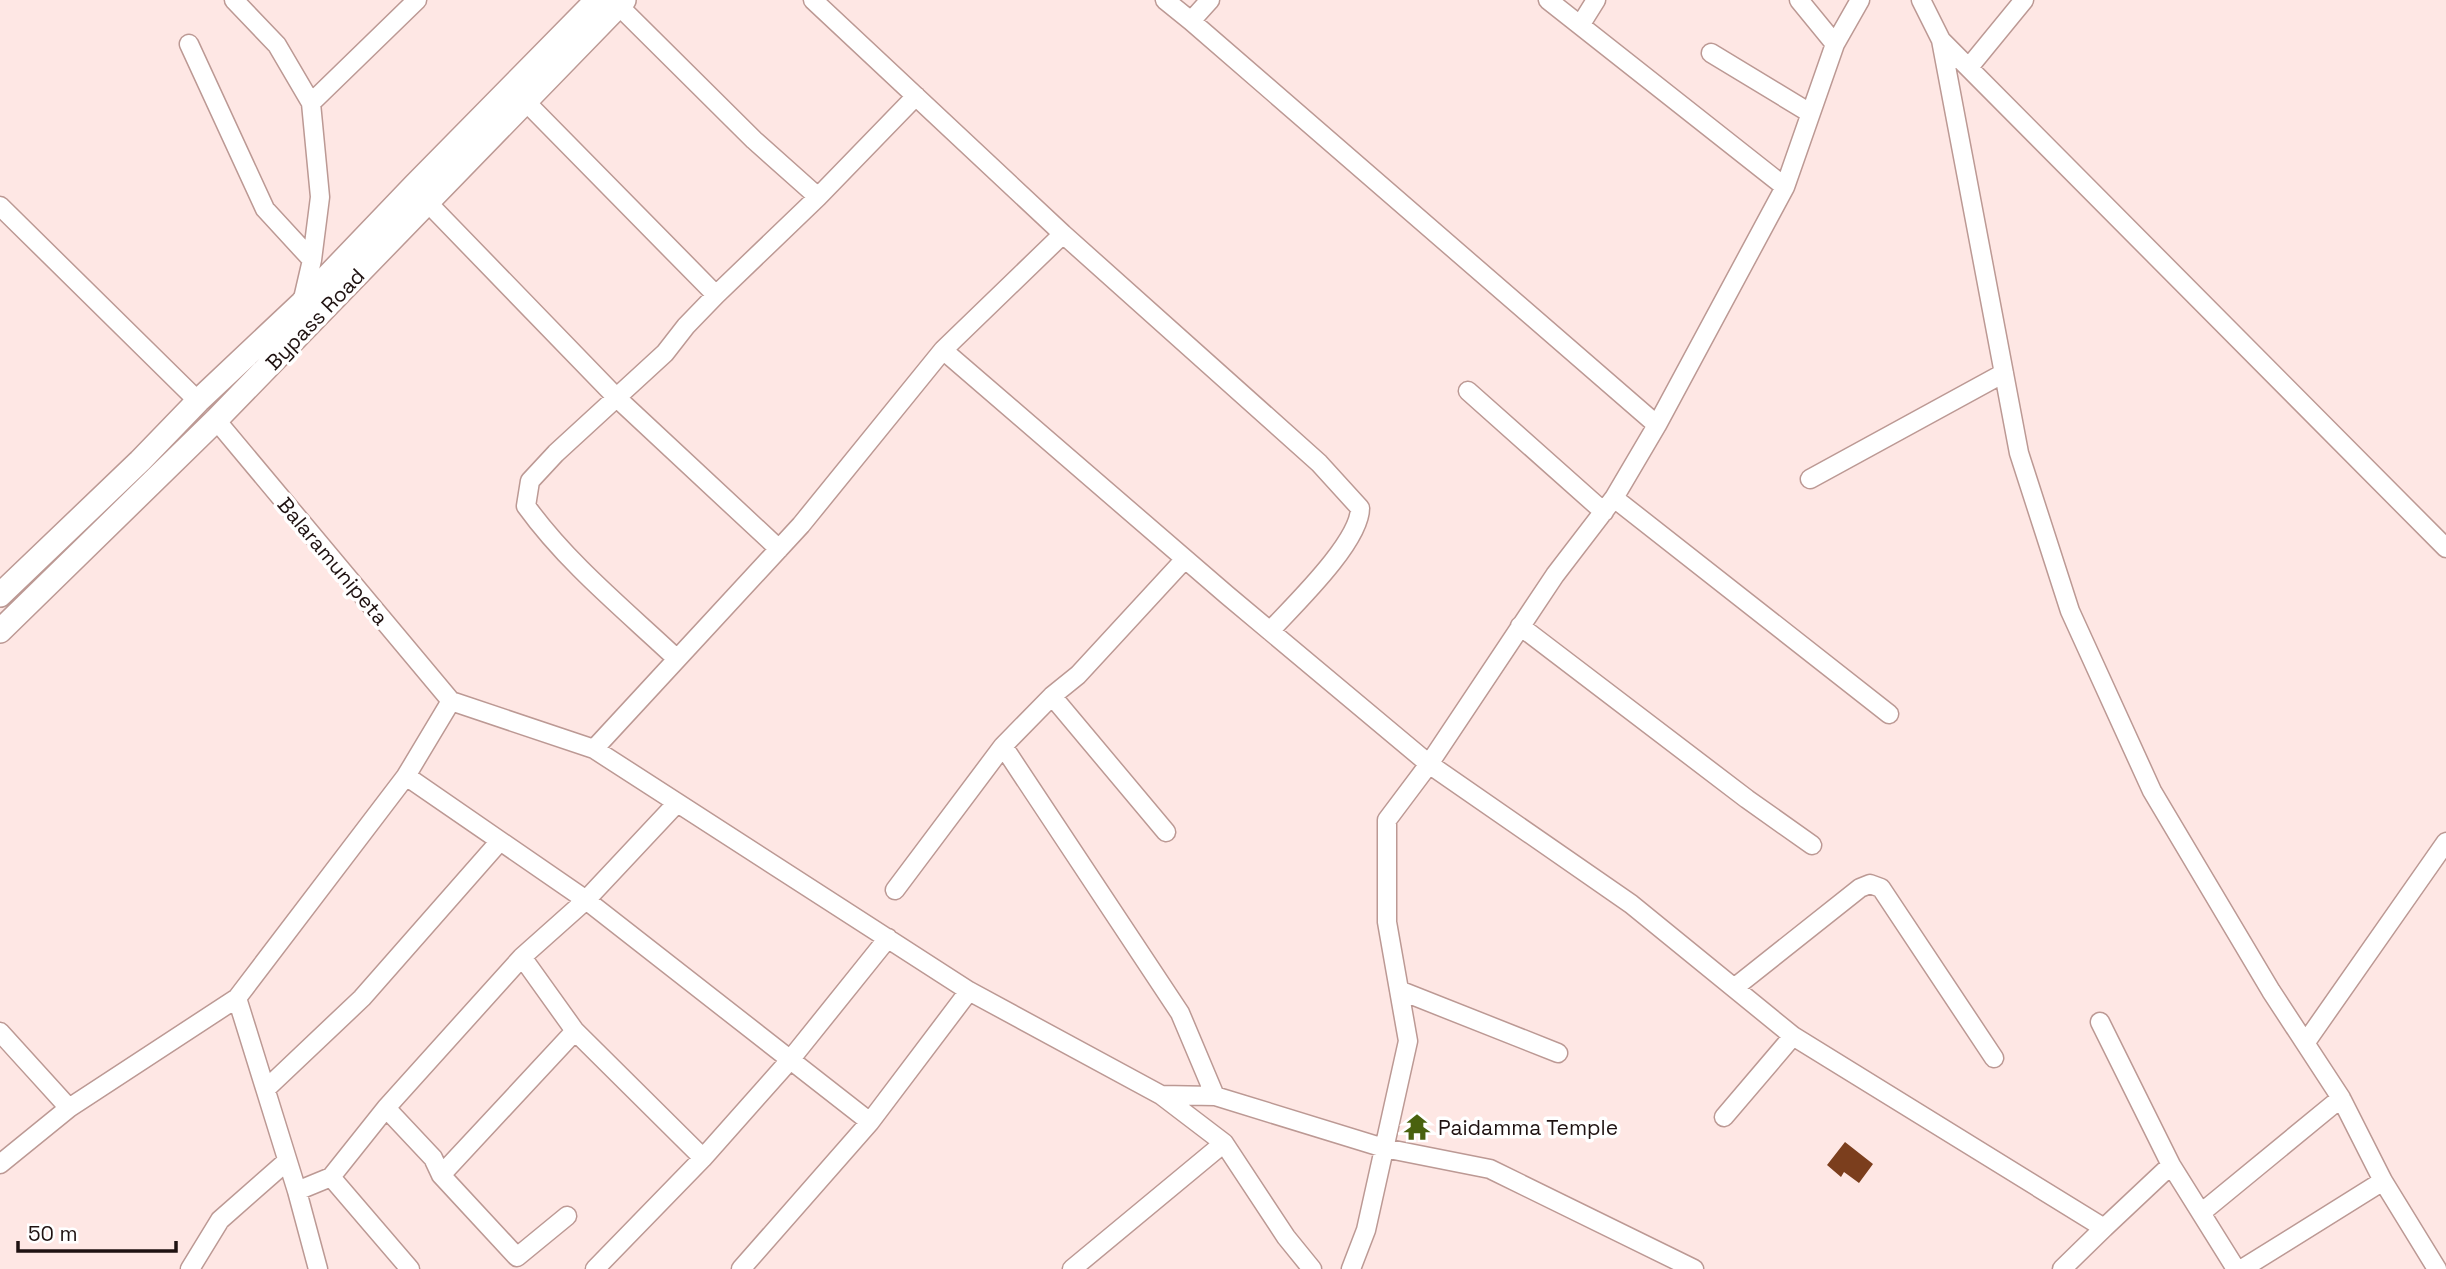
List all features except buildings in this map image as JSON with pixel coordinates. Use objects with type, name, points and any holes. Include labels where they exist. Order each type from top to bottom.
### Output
[{"type":"main road","name":"Bypass Road","points":[[0,631],[216,420],[428,203],[526,102],[613,2]]},
{"type":"main road","name":"Bypass Road","points":[[0,595],[302,303],[415,185],[613,2]]},
{"type":"street","points":[[234,0],[277,45],[311,103],[320,197],[312,260],[302,303]]},
{"type":"street","points":[[311,103],[417,0]]},
{"type":"street","points":[[813,0],[1063,234],[1319,463],[1360,508],[1360,518],[1348,542],[1270,631]]},
{"type":"street","points":[[1165,0],[1657,425]]},
{"type":"street","points":[[1191,21],[1210,0]]},
{"type":"street","points":[[1548,0],[1785,187]]},
{"type":"street","points":[[1581,24],[1597,0]]},
{"type":"street","points":[[1799,0],[1835,44]]},
{"type":"street","points":[[1352,1269],[1366,1230],[1408,1041],[1387,922],[1387,820],[1429,764],[1555,575],[1609,505],[1657,425],[1785,187],[1835,44],[1860,0]]},
{"type":"street","points":[[1921,0],[1941,40],[2019,453],[2070,611],[2152,790],[2271,992],[2341,1098],[2383,1181],[2437,1269]]},
{"type":"street","points":[[1970,66],[2024,0]]},
{"type":"street","points":[[613,2],[754,141],[818,197]]},
{"type":"street","points":[[1941,40],[1970,66],[2446,548]]},
{"type":"street","points":[[189,44],[265,208],[312,260]]},
{"type":"street","points":[[1711,53],[1810,113]]},
{"type":"street","points":[[677,659],[575,565],[545,532],[526,506],[530,481],[556,453],[665,353],[716,295],[818,197],[916,96]]},
{"type":"street","points":[[526,102],[716,295]]},
{"type":"street","points":[[428,203],[617,398],[779,549]]},
{"type":"street","points":[[0,206],[198,401]]},
{"type":"street","points":[[594,749],[779,549],[943,350],[1063,234]]},
{"type":"street","points":[[943,350],[1185,559],[1429,764],[1632,904],[1793,1035],[2104,1228]]},
{"type":"street","points":[[1810,479],[2004,373]]},
{"type":"street","points":[[1468,391],[1609,505],[1889,714]]},
{"type":"street","name":"Balaramunipeta","points":[[216,420],[451,701]]},
{"type":"street","points":[[895,890],[1003,746],[1052,696],[1078,675],[1185,559]]},
{"type":"street","points":[[1520,626],[1747,799],[1812,845]]},
{"type":"street","points":[[1052,696],[1166,832]]},
{"type":"street","points":[[0,1164],[69,1108],[237,998],[406,776],[451,701],[594,749],[876,933],[970,991],[1161,1095],[1224,1143],[1286,1237],[1312,1269]]},
{"type":"street","points":[[1003,746],[1180,1013],[1215,1096]]},
{"type":"street","points":[[406,776],[586,901],[870,1122]]},
{"type":"street","points":[[298,1191],[331,1177],[386,1108],[522,957],[586,901],[677,803]]},
{"type":"street","points":[[267,1088],[362,998],[500,841]]},
{"type":"street","points":[[2306,1042],[2446,842]]},
{"type":"street","points":[[1734,988],[1860,888],[1870,884],[1881,888],[1994,1058]]},
{"type":"street","points":[[595,1269],[703,1158],[790,1060],[888,938]]},
{"type":"street","points":[[522,957],[575,1031],[703,1158]]},
{"type":"street","points":[[1399,990],[1558,1053]]},
{"type":"street","points":[[740,1269],[870,1122],[970,991]]},
{"type":"street","points":[[237,998],[298,1191],[318,1269]]},
{"type":"street","points":[[2100,1023],[2171,1165],[2236,1269]]},
{"type":"street","points":[[441,1175],[575,1031]]},
{"type":"street","points":[[0,1032],[69,1108]]},
{"type":"street","points":[[1724,1117],[1793,1035]]},
{"type":"street","points":[[1161,1095],[1215,1096],[1384,1148],[1490,1169],[1694,1269]]},
{"type":"street","points":[[2201,1213],[2341,1098]]},
{"type":"street","points":[[386,1108],[433,1158],[441,1175],[517,1257],[567,1216]]},
{"type":"street","points":[[1072,1269],[1224,1143]]},
{"type":"street","points":[[190,1269],[219,1220],[287,1161]]},
{"type":"street","points":[[2062,1269],[2171,1165]]},
{"type":"street","points":[[331,1177],[410,1269]]},
{"type":"street","points":[[2242,1269],[2383,1181]]},
{"type":"place","name":"Paidamma Temple","points":[[1417,1127]]}]
